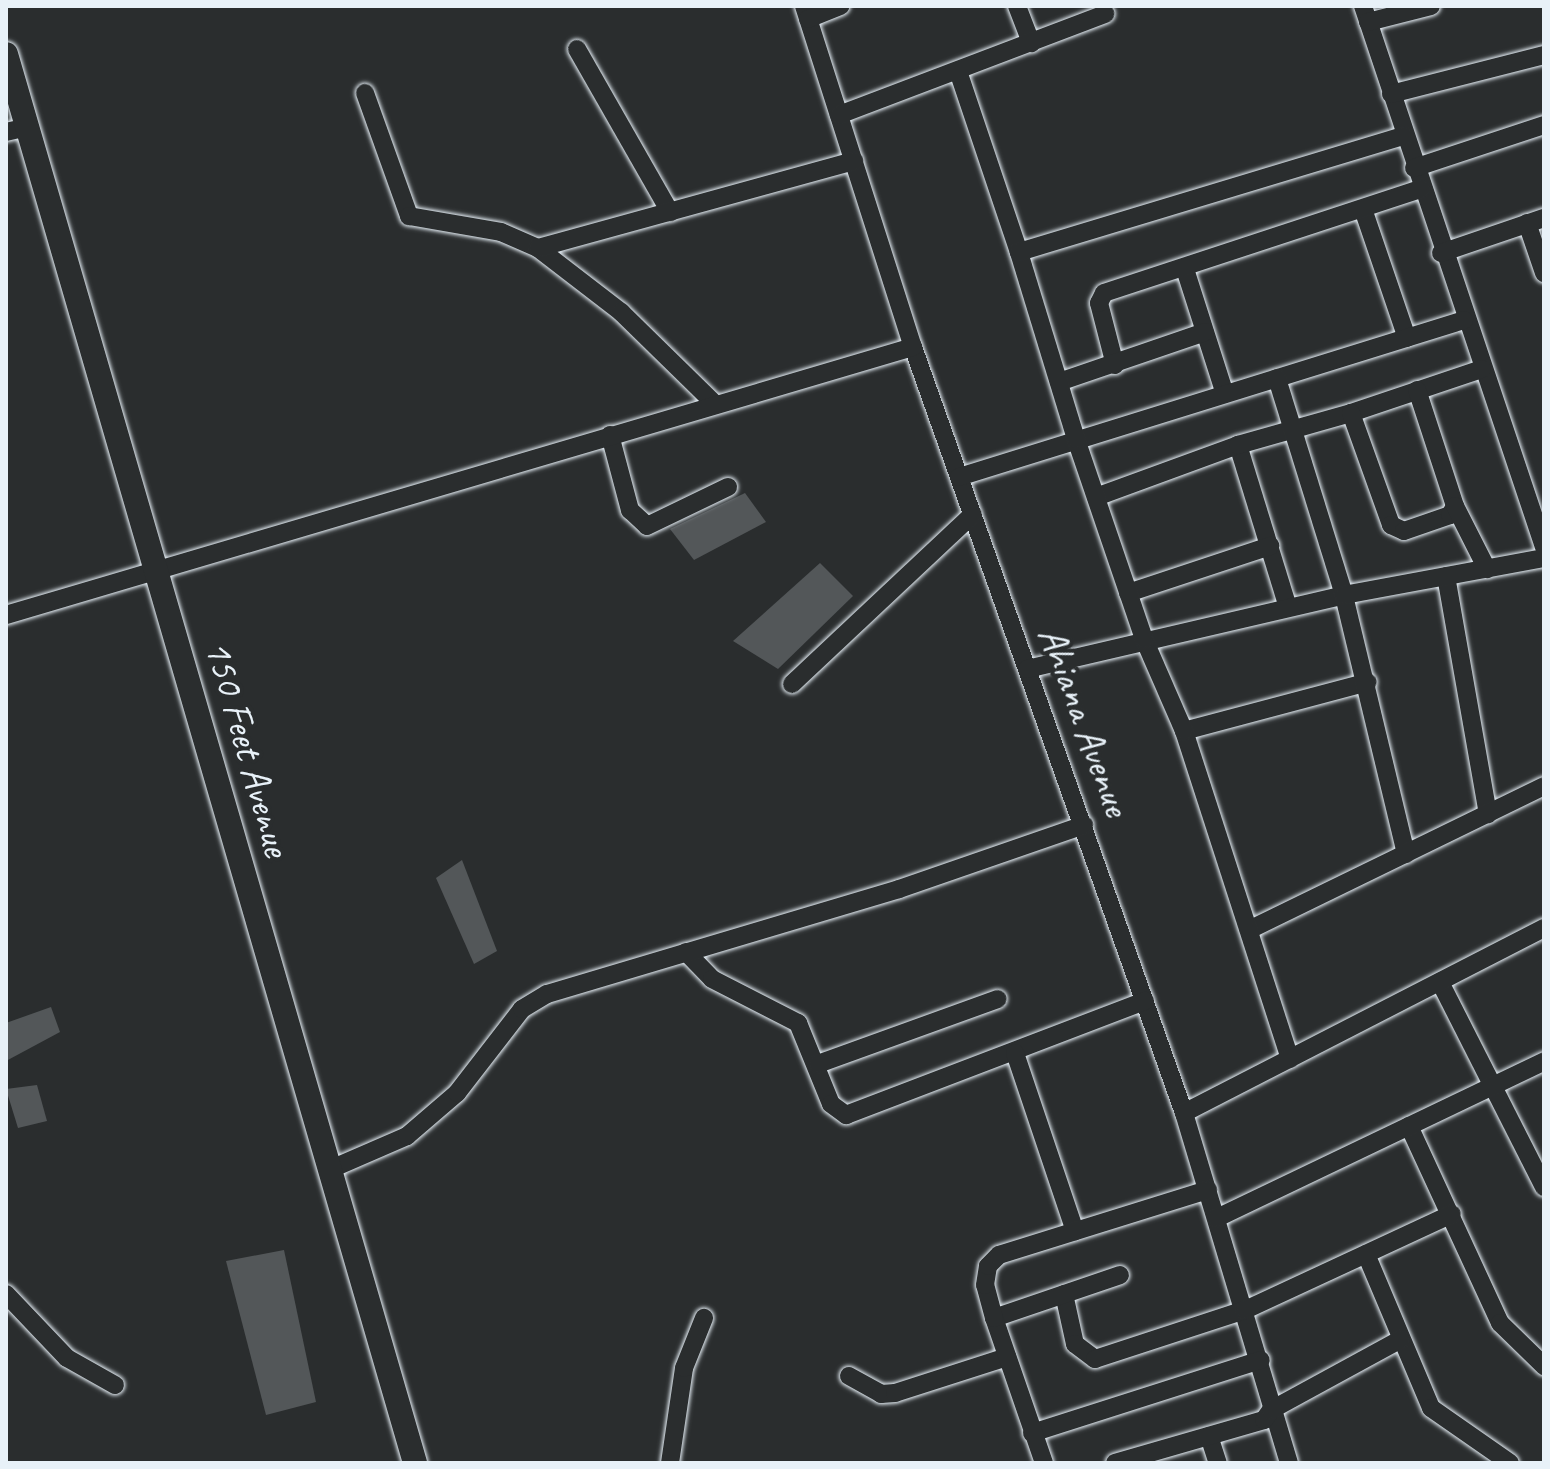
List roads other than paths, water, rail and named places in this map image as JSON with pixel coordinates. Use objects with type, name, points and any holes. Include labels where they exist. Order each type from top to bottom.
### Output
[{"type":"street","points":[[806,12],[841,6]]},
{"type":"street","points":[[1017,6],[1031,43]]},
{"type":"street","points":[[1431,6],[1365,14],[1441,253],[1544,547]]},
{"type":"street","name":"Ahiana Avenue","points":[[806,12],[913,347],[1184,1113],[1261,1360],[1271,1410],[1289,1463]]},
{"type":"street","points":[[839,115],[1105,14]]},
{"type":"street","points":[[577,49],[670,212]]},
{"type":"street","name":"150 Feet Avenue","points":[[6,54],[17,129],[156,567],[415,1463]]},
{"type":"street","points":[[1391,94],[1544,55]]},
{"type":"street","points":[[958,71],[1019,252],[1076,439],[1144,639],[1184,731],[1290,1059]]},
{"type":"street","points":[[365,93],[409,216],[501,232],[538,248],[621,312],[715,404]]},
{"type":"street","points":[[1414,168],[1544,125]]},
{"type":"street","points":[[1019,252],[1404,136]]},
{"type":"street","points":[[538,248],[854,161]]},
{"type":"street","points":[[1115,365],[1101,296],[1421,189]]},
{"type":"street","points":[[1363,209],[1407,338]]},
{"type":"street","points":[[1441,253],[1535,220],[1544,273]]},
{"type":"street","points":[[1185,269],[1225,394]]},
{"type":"street","points":[[959,477],[1464,320]]},
{"type":"street","points":[[1059,382],[1205,332]]},
{"type":"street","points":[[6,615],[156,567],[913,347]]},
{"type":"street","points":[[1096,497],[1238,445],[1351,413],[1482,369]]},
{"type":"street","points":[[1277,378],[1368,682],[1406,854]]},
{"type":"street","points":[[1417,390],[1455,506],[1487,569]]},
{"type":"street","points":[[1351,413],[1395,529],[1450,515],[1455,506]]},
{"type":"street","points":[[610,435],[630,510],[647,526],[728,487]]},
{"type":"street","points":[[1238,445],[1288,608]]},
{"type":"street","points":[[792,684],[973,514]]},
{"type":"street","points":[[1128,593],[1270,546]]},
{"type":"street","points":[[1027,669],[1144,639],[1344,595],[1544,558]]},
{"type":"street","points":[[1446,576],[1488,814]]},
{"type":"street","points":[[1184,731],[1368,682]]},
{"type":"street","points":[[1249,930],[1544,786]]},
{"type":"street","points":[[331,1169],[407,1136],[447,1102],[522,1009],[547,994],[1084,825]]},
{"type":"street","points":[[1184,1113],[1544,928]]},
{"type":"street","points":[[686,952],[712,979],[798,1023],[818,1064],[831,1104],[846,1115],[1145,1001]]},
{"type":"street","points":[[1440,982],[1544,1187]]},
{"type":"street","points":[[818,1064],[998,999]]},
{"type":"street","points":[[1015,1053],[1075,1231]]},
{"type":"street","points":[[1217,1218],[1544,1061]]},
{"type":"street","points":[[1409,1126],[1500,1323],[1544,1366]]},
{"type":"street","points":[[1044,1463],[994,1318],[988,1266],[999,1255],[1208,1190]]},
{"type":"street","points":[[1064,1294],[1075,1344],[1095,1359],[1245,1310],[1452,1214]]},
{"type":"street","points":[[1366,1254],[1431,1408],[1510,1463]]},
{"type":"street","points":[[994,1318],[1120,1275]]},
{"type":"street","points":[[6,1294],[67,1358],[115,1385]]},
{"type":"street","points":[[670,1463],[684,1368],[704,1318]]},
{"type":"street","points":[[1115,1463],[1264,1420],[1271,1410],[1401,1339]]},
{"type":"street","points":[[849,1376],[881,1394],[895,1393],[1007,1357]]},
{"type":"street","points":[[1032,1433],[1261,1360]]},
{"type":"street","points":[[1209,1436],[1218,1463]]}]
